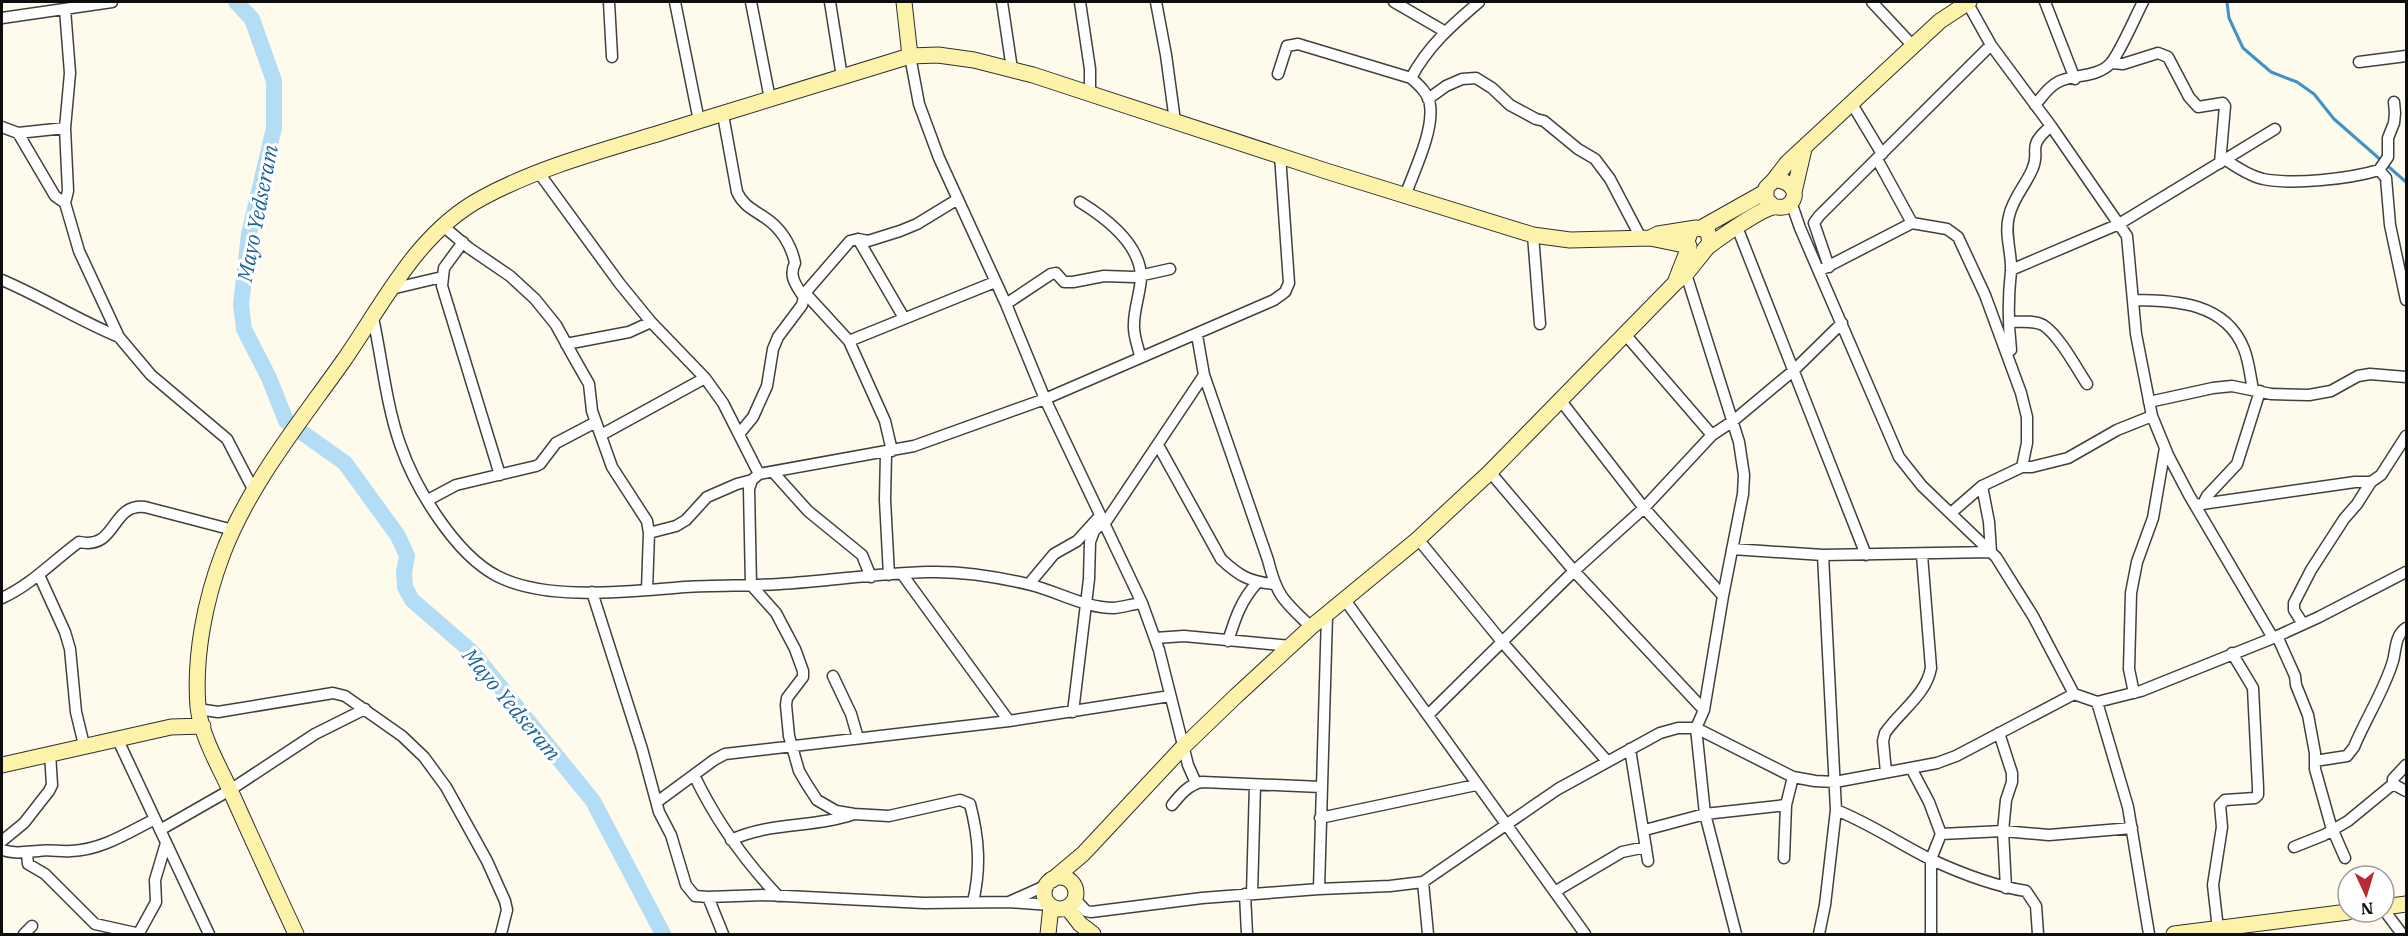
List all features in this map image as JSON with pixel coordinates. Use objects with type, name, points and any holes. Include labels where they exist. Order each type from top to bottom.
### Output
[{"type":"main road","points":[[904,2],[910,56]]},
{"type":"main road","points":[[1784,202],[1766,199],[1769,186],[1787,163],[1940,21],[1968,2]]},
{"type":"main road","points":[[296,934],[230,790],[198,710],[199,659],[207,608],[216,573],[233,530],[272,464],[373,318],[410,260],[457,214],[484,197],[539,173],[910,56],[938,55],[1012,69],[1090,92],[1533,236],[1570,240],[1645,238],[1701,251],[1737,227],[1784,202],[1804,149]]},
{"type":"main road","points":[[1681,278],[1689,247],[1688,235],[1783,179],[1790,184],[1784,202]]},
{"type":"main road","points":[[1093,934],[1080,924],[1064,902],[1045,896],[1049,882],[1083,854],[1183,747],[1311,627],[1418,539],[1490,472],[1624,333],[1681,278],[1707,248],[1710,235],[1699,228],[1645,238]]},
{"type":"main road","points":[[171,727],[198,710]]},
{"type":"main road","points":[[2,765],[171,727],[203,726]]},
{"type":"main road","points":[[1053,934],[1083,854]]},
{"type":"main road","points":[[1048,934],[1064,902],[1067,879],[1057,878],[1049,882]]},
{"type":"main road","points":[[2174,934],[2225,931],[2336,914]]},
{"type":"street","points":[[2,18],[32,7],[65,9],[112,2]]},
{"type":"street","points":[[609,2],[612,57]]},
{"type":"street","points":[[675,2],[699,121]]},
{"type":"street","points":[[752,2],[770,99]]},
{"type":"street","points":[[830,2],[842,77]]},
{"type":"street","points":[[1002,2],[1012,69]]},
{"type":"street","points":[[1080,2],[1090,69],[1090,92]]},
{"type":"street","points":[[1156,2],[1175,121]]},
{"type":"street","points":[[1394,2],[1444,31]]},
{"type":"street","points":[[1411,78],[1423,56],[1444,31],[1479,2]]},
{"type":"street","points":[[1872,2],[1913,46]]},
{"type":"street","points":[[1968,2],[1991,45],[2051,126],[2127,236],[2136,334],[2152,416],[2165,448],[2275,637],[2295,676],[2296,685],[2308,715],[2315,769],[2333,830],[2345,858]]},
{"type":"street","points":[[2045,2],[2075,79]]},
{"type":"street","points":[[2035,105],[2055,83],[2094,73],[2111,63],[2143,2]]},
{"type":"street","points":[[65,9],[70,73],[65,128],[68,191],[65,202],[79,251],[118,337],[152,375],[226,439],[254,491]]},
{"type":"street","points":[[1278,74],[1287,46],[1298,44],[1411,78],[1424,92],[1430,103],[1427,132],[1405,196]]},
{"type":"street","points":[[1991,45],[1814,223],[1824,269],[1842,323],[1899,457],[1922,486],[1991,552],[2033,616],[2074,694],[2097,702],[2134,693],[2275,637],[2406,572]]},
{"type":"street","points":[[2111,63],[2123,64],[2158,53],[2164,54],[2168,57],[2189,97],[2198,107],[2223,103],[2225,106],[2223,161]]},
{"type":"street","points":[[910,56],[919,104],[958,199],[1006,304],[1045,399],[1142,603],[1155,638],[1183,747],[1196,783]]},
{"type":"street","points":[[2359,62],[2406,56]]},
{"type":"street","points":[[1428,99],[1461,79],[1476,78],[1492,88],[1510,105],[1544,121],[1578,149],[1595,159],[1610,179],[1645,238]]},
{"type":"street","points":[[2223,161],[2262,179],[2339,179],[2380,168],[2388,157],[2388,138],[2394,123],[2394,102]]},
{"type":"street","points":[[1852,104],[1912,223]]},
{"type":"street","points":[[723,115],[737,192],[741,201],[773,223],[787,241],[795,263],[791,271],[792,278],[849,341],[885,422],[889,452],[885,500],[889,575]]},
{"type":"street","points":[[2013,368],[2007,301],[2011,270],[2007,233],[2008,217],[2013,202],[2033,168],[2034,144],[2051,126]]},
{"type":"street","points":[[2,127],[18,133],[65,128]]},
{"type":"street","points":[[2011,270],[2119,224],[2275,129]]},
{"type":"street","points":[[18,133],[55,196],[65,202]]},
{"type":"street","points":[[650,533],[676,526],[686,520],[707,497],[737,484],[773,472],[914,446],[1045,399],[1274,300],[1286,292],[1289,283],[1280,155]]},
{"type":"street","points":[[2380,168],[2386,178],[2390,225],[2406,300]]},
{"type":"street","points":[[539,173],[593,250],[651,322],[705,378],[723,403],[739,434],[756,477]]},
{"type":"street","points":[[739,434],[753,417],[768,386],[773,349],[778,337],[802,305],[805,295],[850,241],[858,239],[868,241],[900,231],[917,224],[958,199]]},
{"type":"street","points":[[1080,202],[1098,213],[1124,236],[1132,248],[1141,276],[1134,327],[1140,356]]},
{"type":"street","points":[[1784,202],[1824,269]]},
{"type":"street","points":[[1824,269],[1912,223],[1947,229],[1958,237],[1985,295],[2013,368],[2027,417],[2027,444],[2022,467]]},
{"type":"street","points":[[443,226],[510,276],[534,299],[555,326],[589,384],[596,422],[612,467],[647,521],[650,533],[647,590]]},
{"type":"street","points":[[1737,227],[1866,555]]},
{"type":"street","points":[[1533,236],[1540,324]]},
{"type":"street","points":[[858,239],[904,318]]},
{"type":"street","points":[[463,242],[453,252],[442,277],[447,306],[500,475]]},
{"type":"street","points":[[1006,304],[1051,274],[1056,273],[1065,282],[1073,282],[1104,276],[1141,276],[1170,269]]},
{"type":"street","points":[[390,290],[442,277]]},
{"type":"street","points":[[1681,278],[1733,421],[1744,476],[1743,494],[1704,710],[1696,728],[1705,814],[1736,934]]},
{"type":"street","points":[[2,280],[30,292],[83,322],[118,337]]},
{"type":"street","points":[[849,341],[995,282]]},
{"type":"street","points":[[2133,300],[2156,300],[2206,309],[2223,317],[2246,351],[2257,390],[2237,464],[2199,505]]},
{"type":"street","points":[[373,318],[400,444],[428,500],[448,533],[470,557],[497,576],[521,585],[557,591],[592,592],[751,585],[928,572],[963,574],[1029,584],[1058,592],[1084,604],[1114,608],[1142,603]]},
{"type":"street","points":[[566,344],[629,332],[651,322]]},
{"type":"street","points":[[2010,322],[2038,323],[2045,326],[2066,351],[2087,384]]},
{"type":"street","points":[[1428,715],[1574,571],[1644,508],[1712,435],[1733,421],[1793,371],[1842,323]]},
{"type":"street","points":[[1624,333],[1712,435]]},
{"type":"street","points":[[1197,335],[1204,375],[1268,560],[1274,584],[1281,598],[1311,627]]},
{"type":"street","points":[[2149,402],[2212,388],[2232,386],[2271,394],[2309,395],[2331,391],[2358,376],[2370,374],[2406,377]]},
{"type":"street","points":[[1073,712],[1092,535],[1158,445],[1204,375]]},
{"type":"street","points":[[601,435],[705,378]]},
{"type":"street","points":[[1560,401],[1644,508],[1723,596]]},
{"type":"street","points":[[1951,513],[1982,486],[2022,467],[2032,467],[2068,458],[2117,430],[2152,416]]},
{"type":"street","points":[[428,500],[456,484],[536,466],[556,443],[596,422]]},
{"type":"street","points":[[2303,624],[2294,610],[2299,591],[2371,482],[2381,474],[2406,436]]},
{"type":"street","points":[[1158,445],[1221,559],[1236,574],[1257,583],[1274,584]]},
{"type":"street","points":[[2134,693],[2129,669],[2131,593],[2137,562],[2157,498],[2165,448]]},
{"type":"street","points":[[773,472],[808,511],[862,555],[871,577]]},
{"type":"street","points":[[1490,472],[1574,571],[1704,710]]},
{"type":"street","points":[[756,477],[748,489],[751,585],[776,613],[803,670],[803,676],[788,698],[786,705],[789,736],[799,771],[817,800],[836,811],[889,816],[960,800],[970,804],[978,835],[979,862],[973,902]]},
{"type":"street","points":[[2199,505],[2355,482],[2371,482]]},
{"type":"street","points":[[1982,486],[1989,522],[1991,552]]},
{"type":"street","points":[[2,598],[39,575],[79,542],[91,544],[100,541],[124,510],[132,507],[145,507],[233,530]]},
{"type":"street","points":[[1029,584],[1054,554],[1077,541],[1104,520]]},
{"type":"street","points":[[1418,539],[1503,643],[1606,761]]},
{"type":"street","points":[[1732,549],[1823,555],[1991,552]]},
{"type":"street","points":[[1819,934],[1825,905],[1836,810],[1823,555]]},
{"type":"street","points":[[1886,772],[1883,741],[1886,733],[1928,681],[1930,668],[1922,555]]},
{"type":"street","points":[[902,574],[1009,721]]},
{"type":"street","points":[[39,575],[65,632],[70,649],[76,712],[84,745]]},
{"type":"street","points":[[1228,641],[1239,608],[1249,591],[1257,583]]},
{"type":"street","points":[[592,592],[657,802],[686,885],[695,896],[708,897],[778,896],[924,903],[1064,902],[1091,912],[1144,904],[1248,894],[1423,882],[1558,789],[1660,733],[1678,728],[1696,728],[1793,777],[1835,782],[1937,763],[1956,756],[2074,694]]},
{"type":"street","points":[[1345,600],[1585,934]]},
{"type":"street","points":[[1319,889],[1327,615]]},
{"type":"street","points":[[2315,761],[2348,756],[2388,676],[2396,644],[2406,628]]},
{"type":"street","points":[[1155,638],[1185,636],[1291,646]]},
{"type":"street","points":[[2225,931],[2213,885],[2222,827],[2220,805],[2225,800],[2255,798],[2258,795],[2253,688],[2232,653]]},
{"type":"street","points":[[833,676],[851,714],[858,738]]},
{"type":"street","points":[[198,710],[218,712],[333,693],[345,696],[402,736],[424,757],[446,787],[487,861],[507,910],[501,934]]},
{"type":"street","points":[[657,802],[725,754],[1009,721],[1170,696]]},
{"type":"street","points":[[2097,702],[2128,807],[2149,934]]},
{"type":"street","points":[[160,830],[230,790],[315,734],[365,709]]},
{"type":"street","points":[[203,726],[218,712]]},
{"type":"street","points":[[1999,733],[2012,773],[2012,782],[2006,800],[2004,831],[2006,888]]},
{"type":"street","points":[[117,738],[209,934]]},
{"type":"street","points":[[1630,749],[1645,830],[1648,861]]},
{"type":"street","points":[[2,841],[24,824],[52,786],[50,753]]},
{"type":"street","points":[[2294,847],[2348,821],[2393,784],[2393,779],[2406,765]]},
{"type":"street","points":[[1911,768],[1929,802],[1941,834],[1931,859],[1931,934]]},
{"type":"street","points":[[694,775],[709,806],[731,840],[778,896]]},
{"type":"street","points":[[1784,858],[1786,805],[1793,777]]},
{"type":"street","points":[[1172,805],[1182,793],[1196,783],[1321,787]]},
{"type":"street","points":[[2393,784],[2406,791]]},
{"type":"street","points":[[1246,934],[1255,785]]},
{"type":"street","points":[[1320,818],[1476,785]]},
{"type":"street","points":[[1645,830],[1705,814],[1786,805]]},
{"type":"street","points":[[1836,810],[1862,820],[1931,859],[2006,888],[2026,891],[2036,906],[2038,934]]},
{"type":"street","points":[[731,840],[747,833],[820,823],[854,814]]},
{"type":"street","points":[[2,850],[27,854],[36,851],[72,852],[105,845],[155,819]]},
{"type":"street","points":[[1941,834],[2004,831],[2049,835],[2132,828]]},
{"type":"street","points":[[27,854],[28,864],[45,874],[94,924],[139,934],[156,902],[155,880],[166,843]]},
{"type":"street","points":[[1556,891],[1622,852],[1646,847]]},
{"type":"street","points":[[1009,902],[1049,882]]},
{"type":"street","points":[[1423,882],[1428,934]]},
{"type":"street","points":[[708,897],[723,934]]},
{"type":"street","points":[[24,934],[32,926]]},
{"type":"waterway","name":"Mayo Yedseram","points":[[236,2],[252,19],[274,81],[274,128],[249,234],[241,305],[244,329],[269,378],[286,421],[345,463],[398,536],[407,556],[404,572],[405,587],[412,600],[472,652],[593,801],[663,934]]},
{"type":"waterway","points":[[2227,2],[2229,18],[2243,48],[2271,72],[2297,82],[2314,94],[2334,119],[2406,182]]}]
